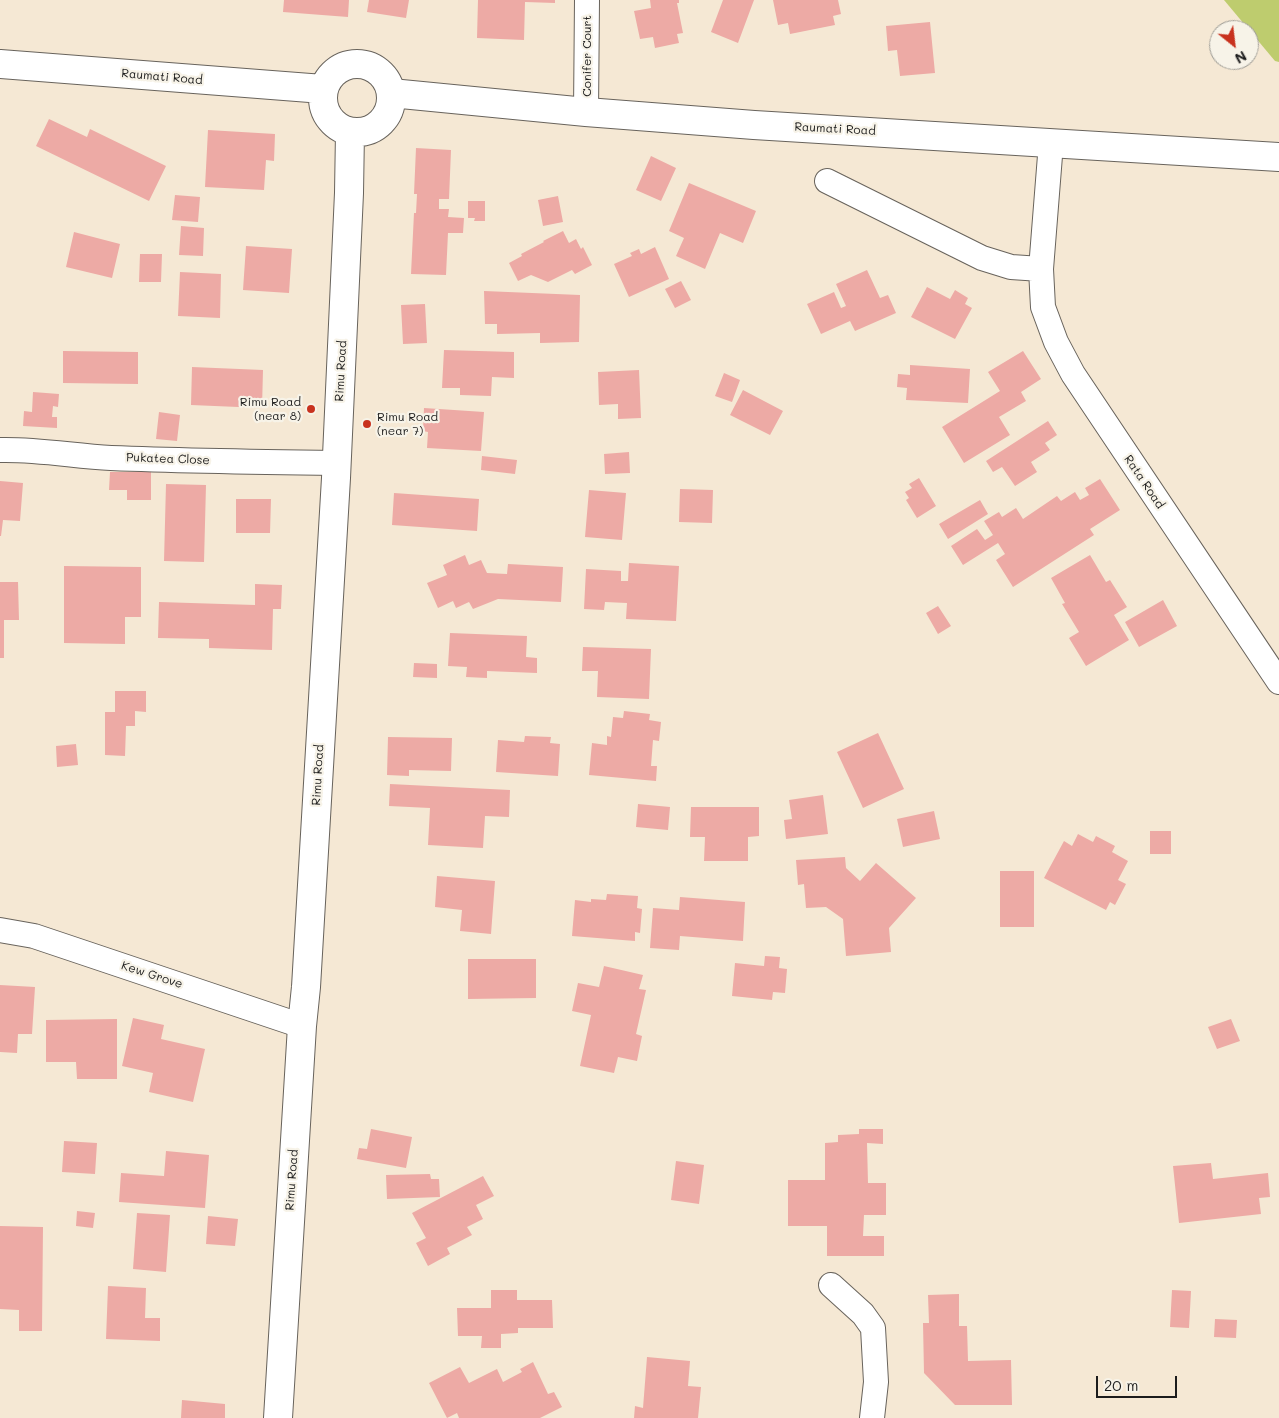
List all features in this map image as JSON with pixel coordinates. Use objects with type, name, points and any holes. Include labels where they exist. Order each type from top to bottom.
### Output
[{"type":"main road","name":"Raumati Road","points":[[0,64],[323,89]]},
{"type":"main road","points":[[359,64],[370,66],[380,72],[388,82],[391,93],[391,104],[388,114],[381,123],[372,129],[350,132],[337,127],[327,117],[322,103],[323,89],[328,78],[337,70],[347,65],[359,64]]},
{"type":"main road","name":"Raumati Road","points":[[391,93],[586,112],[1279,157]]},
{"type":"main road","name":"Rimu Road","points":[[278,1418],[337,463],[349,203],[350,132]]},
{"type":"street","name":"Conifer Court","points":[[586,112],[587,0]]},
{"type":"street","name":"Rata Road","points":[[1051,143],[1041,268],[1043,307],[1056,342],[1073,374],[1279,682]]},
{"type":"street","points":[[827,181],[982,258],[1012,267],[1041,268]]},
{"type":"street","name":"Pukatea Close","points":[[0,450],[23,449],[108,458],[337,463]]},
{"type":"street","name":"Kew Grove","points":[[0,930],[34,936],[302,1026]]},
{"type":"street","points":[[831,1285],[864,1314],[873,1328],[876,1382],[872,1418]]},
{"type":"green space","points":[[1224,0],[1279,0],[1279,62],[1275,61],[1259,42],[1259,20],[1241,20]]},
{"type":"building","points":[[284,0],[349,0],[348,17],[283,12]]},
{"type":"building","points":[[369,0],[409,0],[406,18],[367,12]]},
{"type":"building","points":[[478,0],[555,0],[555,3],[525,2],[524,40],[477,38]]},
{"type":"building","points":[[650,0],[679,0],[679,3],[677,3],[683,33],[677,34],[679,43],[655,48],[653,37],[640,39],[634,11],[651,8]]},
{"type":"building","points":[[723,0],[754,0],[738,43],[711,32]]},
{"type":"building","points":[[773,0],[838,0],[841,14],[833,16],[835,25],[790,34],[788,23],[778,25]]},
{"type":"building","points":[[930,22],[935,73],[900,76],[897,50],[888,51],[886,26]]},
{"type":"building","points":[[49,119],[87,137],[90,129],[166,166],[149,201],[36,146]]},
{"type":"building","points":[[208,130],[275,134],[274,161],[266,160],[264,190],[205,187]]},
{"type":"building","points":[[416,148],[451,150],[449,199],[439,199],[439,209],[449,209],[448,217],[464,218],[463,233],[448,233],[446,275],[411,274],[414,213],[416,213],[417,194],[414,194]]},
{"type":"building","points":[[651,156],[676,168],[661,201],[636,190]]},
{"type":"building","points":[[689,183],[756,211],[743,243],[720,233],[705,269],[676,256],[684,238],[669,231]]},
{"type":"building","points":[[175,195],[200,197],[198,222],[172,220]]},
{"type":"building","points":[[558,196],[563,222],[543,226],[538,200]]},
{"type":"building","points":[[468,201],[485,201],[485,221],[474,221],[475,218],[468,218]]},
{"type":"building","points":[[181,226],[204,228],[203,256],[179,255]]},
{"type":"building","points":[[563,231],[569,243],[576,239],[581,249],[583,247],[592,265],[575,274],[572,270],[548,282],[531,275],[518,281],[509,263],[522,256],[521,254]]},
{"type":"building","points":[[74,232],[120,244],[112,278],[66,267]]},
{"type":"building","points":[[246,246],[292,249],[289,293],[243,290]]},
{"type":"building","points":[[655,247],[669,279],[629,297],[614,264],[632,256],[630,253],[639,249],[641,254]]},
{"type":"building","points":[[140,254],[162,254],[161,282],[139,282]]},
{"type":"building","points":[[867,270],[880,298],[888,295],[896,313],[855,331],[850,321],[821,334],[807,304],[834,292],[841,308],[846,306],[836,284]]},
{"type":"building","points":[[180,272],[221,274],[220,318],[178,316]]},
{"type":"building","points":[[681,281],[691,300],[675,308],[665,289]]},
{"type":"building","points":[[927,287],[950,299],[955,290],[968,298],[965,304],[972,308],[955,339],[911,317]]},
{"type":"building","points":[[484,291],[580,295],[579,342],[540,343],[540,333],[497,334],[497,324],[485,324]]},
{"type":"building","points":[[425,304],[427,343],[403,344],[401,305]]},
{"type":"building","points":[[444,350],[514,352],[514,378],[492,377],[491,396],[460,395],[460,388],[442,388]]},
{"type":"building","points":[[63,351],[138,352],[138,384],[63,383]]},
{"type":"building","points":[[1023,351],[1041,379],[1021,392],[1026,401],[999,417],[1010,435],[964,463],[942,427],[1000,391],[988,372]]},
{"type":"building","points":[[910,365],[970,369],[968,403],[906,400],[907,388],[897,387],[898,374],[910,375]]},
{"type":"building","points":[[192,367],[263,370],[262,408],[191,405]]},
{"type":"building","points":[[639,370],[641,418],[618,419],[618,404],[599,405],[598,372]]},
{"type":"building","points":[[724,373],[740,380],[732,402],[715,396]]},
{"type":"building","points":[[743,390],[783,411],[770,435],[730,415]]},
{"type":"building","points":[[33,392],[59,394],[58,407],[53,406],[52,417],[57,417],[57,428],[23,426],[24,411],[32,412]]},
{"type":"building","points":[[424,408],[484,412],[481,451],[427,448],[428,432],[423,431]]},
{"type":"building","points":[[159,412],[180,415],[177,441],[156,439]]},
{"type":"building","points":[[1048,421],[1057,435],[1045,443],[1050,450],[1031,462],[1037,472],[1015,486],[1002,467],[993,472],[986,461]]},
{"type":"building","points":[[629,452],[630,473],[605,474],[604,454]]},
{"type":"building","points":[[482,456],[517,460],[515,474],[481,470]]},
{"type":"building","points":[[110,472],[151,472],[151,500],[127,500],[127,490],[109,490]]},
{"type":"building","points":[[919,478],[936,506],[917,518],[906,500],[909,498],[905,492],[912,488],[909,484]]},
{"type":"building","points":[[1100,479],[1120,510],[1090,529],[1094,535],[1013,587],[996,560],[1005,554],[998,543],[963,565],[951,546],[977,529],[985,540],[993,535],[984,521],[999,512],[1002,517],[1016,508],[1023,519],[1057,496],[1061,501],[1075,492],[1080,500],[1089,495],[1085,488]]},
{"type":"building","points":[[0,481],[23,483],[20,521],[3,520],[1,536],[0,536]]},
{"type":"building","points":[[166,484],[206,485],[204,562],[164,561]]},
{"type":"building","points":[[680,489],[713,490],[712,523],[679,522]]},
{"type":"building","points":[[589,490],[626,493],[622,540],[585,537]]},
{"type":"building","points":[[394,493],[479,499],[477,531],[392,525]]},
{"type":"building","points":[[236,499],[271,499],[270,533],[236,533]]},
{"type":"building","points":[[980,500],[988,514],[948,539],[939,524]]},
{"type":"building","points":[[465,555],[469,565],[481,560],[487,573],[507,574],[508,564],[563,567],[561,602],[498,599],[473,609],[469,602],[456,608],[453,601],[438,608],[427,583],[447,575],[443,565]]},
{"type":"building","points":[[1090,555],[1106,582],[1110,580],[1127,607],[1114,615],[1129,640],[1086,666],[1069,638],[1079,632],[1062,604],[1065,603],[1051,578]]},
{"type":"building","points":[[629,563],[679,566],[676,621],[626,619],[627,603],[605,602],[604,610],[584,609],[586,569],[621,571],[621,581],[628,581]]},
{"type":"building","points":[[64,566],[141,567],[141,617],[125,617],[125,644],[64,643]]},
{"type":"building","points":[[0,582],[18,582],[19,620],[4,620],[4,658],[0,658]]},
{"type":"building","points":[[255,584],[282,585],[281,609],[273,609],[272,650],[209,648],[209,639],[158,638],[159,602],[255,605]]},
{"type":"building","points":[[1163,600],[1177,626],[1139,647],[1125,622]]},
{"type":"building","points":[[938,606],[951,626],[938,634],[926,613]]},
{"type":"building","points":[[450,633],[527,636],[526,657],[537,658],[537,673],[487,671],[487,678],[466,677],[467,667],[448,666]]},
{"type":"building","points":[[583,647],[651,649],[649,699],[597,697],[598,671],[582,671]]},
{"type":"building","points":[[414,663],[437,664],[437,678],[413,677]]},
{"type":"building","points":[[115,691],[146,691],[146,712],[135,711],[135,726],[126,726],[125,756],[105,755],[105,712],[115,712]]},
{"type":"building","points":[[624,711],[650,714],[649,720],[661,722],[659,741],[653,740],[651,766],[657,766],[656,781],[589,775],[592,743],[607,745],[607,736],[611,737],[613,717],[623,718]]},
{"type":"building","points":[[878,733],[904,789],[863,808],[837,752]]},
{"type":"building","points":[[525,736],[551,737],[550,743],[560,744],[558,776],[496,772],[498,740],[524,742]]},
{"type":"building","points":[[388,737],[452,738],[451,771],[409,770],[409,776],[387,775]]},
{"type":"building","points":[[76,744],[78,765],[57,767],[56,746]]},
{"type":"building","points":[[390,784],[510,790],[509,817],[485,816],[483,848],[428,845],[430,808],[389,806]]},
{"type":"building","points":[[823,795],[828,834],[786,839],[784,820],[792,819],[789,800]]},
{"type":"building","points":[[638,804],[670,807],[668,830],[636,827]]},
{"type":"building","points":[[691,807],[759,807],[759,836],[748,837],[748,861],[704,861],[705,837],[690,837]]},
{"type":"building","points":[[934,811],[940,839],[903,847],[897,819]]},
{"type":"building","points":[[1150,831],[1171,831],[1171,854],[1150,854]]},
{"type":"building","points":[[1078,834],[1093,842],[1096,836],[1115,846],[1112,852],[1128,861],[1118,880],[1126,884],[1115,905],[1110,902],[1106,910],[1044,878],[1064,841],[1072,846]]},
{"type":"building","points":[[845,857],[846,868],[860,881],[876,863],[916,898],[889,928],[891,952],[846,956],[843,919],[826,907],[806,908],[804,884],[798,885],[796,860]]},
{"type":"building","points":[[1000,871],[1034,871],[1034,927],[1000,927]]},
{"type":"building","points":[[437,876],[495,881],[491,934],[460,931],[462,910],[435,907]]},
{"type":"building","points":[[607,894],[638,896],[637,908],[642,909],[640,933],[635,932],[635,941],[572,936],[575,900],[591,902],[591,899],[606,900]]},
{"type":"building","points":[[680,897],[745,902],[743,941],[680,936],[679,950],[650,948],[653,908],[679,910]]},
{"type":"building","points":[[765,956],[780,957],[779,968],[787,969],[785,993],[773,992],[772,1000],[732,996],[735,963],[764,966]]},
{"type":"building","points":[[468,959],[536,959],[536,998],[468,999]]},
{"type":"building","points":[[604,966],[643,975],[639,989],[646,990],[636,1034],[642,1036],[637,1061],[618,1057],[614,1073],[580,1066],[591,1015],[572,1011],[578,983],[599,987]]},
{"type":"building","points":[[0,985],[35,987],[32,1034],[18,1034],[17,1053],[0,1052]]},
{"type":"building","points":[[133,1018],[164,1025],[161,1039],[205,1049],[193,1102],[149,1092],[153,1073],[122,1066]]},
{"type":"building","points":[[117,1019],[117,1079],[77,1079],[76,1062],[46,1062],[46,1020]]},
{"type":"building","points":[[1231,1019],[1240,1041],[1217,1049],[1208,1027]]},
{"type":"building","points":[[371,1129],[412,1137],[406,1168],[357,1159],[359,1148],[367,1149]]},
{"type":"building","points":[[859,1129],[883,1129],[883,1144],[867,1143],[868,1183],[886,1183],[886,1215],[864,1215],[863,1236],[884,1236],[884,1256],[827,1256],[827,1226],[788,1226],[788,1180],[825,1180],[825,1143],[838,1142],[838,1135],[859,1134]]},
{"type":"building","points":[[64,1141],[97,1143],[95,1174],[62,1172]]},
{"type":"building","points":[[166,1151],[209,1155],[205,1208],[119,1202],[121,1173],[164,1176]]},
{"type":"building","points":[[676,1161],[704,1165],[699,1204],[671,1200]]},
{"type":"building","points":[[1211,1163],[1213,1179],[1268,1173],[1270,1197],[1259,1198],[1261,1214],[1179,1223],[1173,1166]]},
{"type":"building","points":[[430,1174],[431,1179],[439,1179],[440,1197],[387,1199],[386,1175]]},
{"type":"building","points":[[483,1176],[494,1196],[476,1205],[483,1219],[467,1227],[472,1235],[447,1248],[450,1254],[428,1266],[416,1243],[426,1238],[412,1213]]},
{"type":"building","points":[[77,1211],[95,1213],[93,1228],[76,1226]]},
{"type":"building","points":[[137,1213],[170,1215],[166,1272],[133,1269]]},
{"type":"building","points":[[208,1216],[238,1219],[235,1246],[206,1244]]},
{"type":"building","points":[[0,1226],[43,1227],[42,1331],[19,1331],[19,1310],[0,1309]]},
{"type":"building","points":[[108,1286],[146,1288],[145,1318],[160,1318],[160,1341],[106,1339]]},
{"type":"building","points":[[491,1290],[517,1290],[517,1300],[552,1300],[553,1328],[518,1328],[518,1333],[501,1334],[501,1348],[481,1348],[482,1336],[458,1336],[457,1308],[491,1308]]},
{"type":"building","points":[[1172,1290],[1191,1291],[1189,1328],[1170,1327]]},
{"type":"building","points":[[959,1294],[959,1326],[967,1326],[968,1361],[1011,1360],[1012,1405],[955,1405],[924,1373],[923,1323],[929,1323],[928,1295]]},
{"type":"building","points":[[1215,1319],[1237,1320],[1236,1338],[1214,1337]]},
{"type":"building","points":[[647,1357],[690,1361],[688,1386],[701,1387],[698,1418],[634,1418],[635,1406],[643,1408]]},
{"type":"building","points":[[533,1362],[548,1394],[554,1392],[562,1407],[540,1418],[459,1418],[457,1413],[447,1418],[429,1383],[460,1367],[469,1383],[497,1369],[503,1382],[522,1372],[520,1369]]},
{"type":"building","points":[[182,1400],[225,1404],[225,1418],[181,1418]]},
{"type":"place","name":"Rimu Road (near 8)","points":[[311,409]]},
{"type":"place","name":"Rimu Road (near 7)","points":[[367,424]]}]
